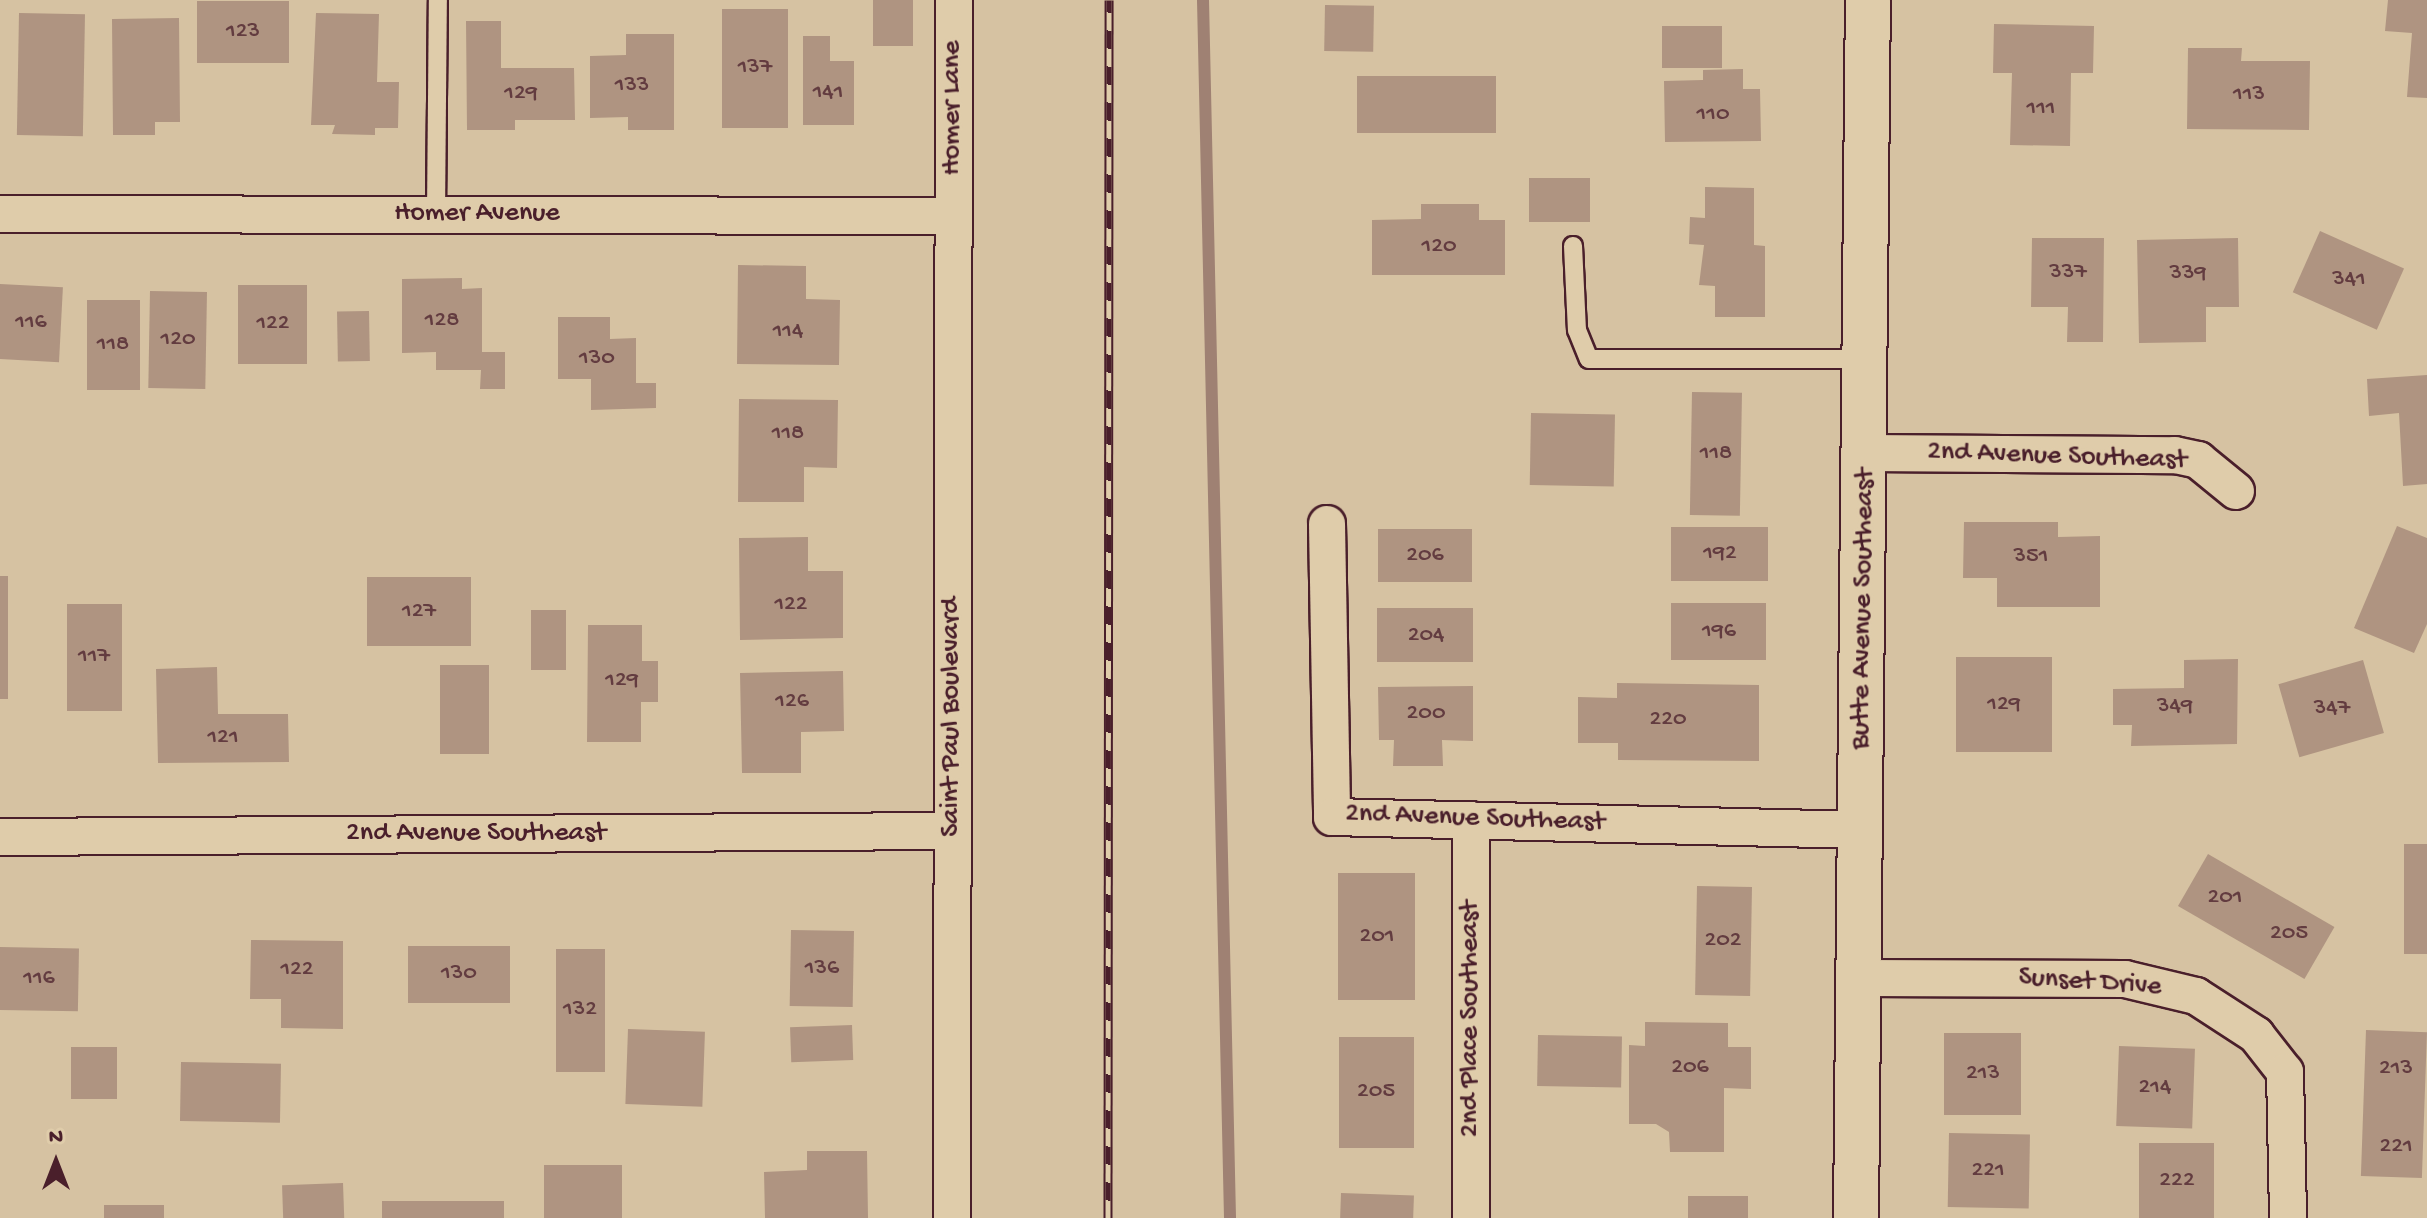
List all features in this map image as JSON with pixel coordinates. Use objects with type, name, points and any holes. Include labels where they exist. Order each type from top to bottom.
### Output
[{"type":"street","name":"Homer Lane","points":[[953,216],[954,0]]},
{"type":"street","name":"Butte Avenue Southeast","points":[[1856,1218],[1862,978],[1860,830],[1867,453],[1868,0]]},
{"type":"street","name":"Homer Avenue","points":[[0,214],[953,216]]},
{"type":"street","name":"Saint Paul Boulevard","points":[[952,1218],[953,216]]},
{"type":"street","name":"2nd Avenue Southeast","points":[[1867,453],[2175,455],[2198,460],[2236,491]]},
{"type":"street","name":"2nd Avenue Southeast","points":[[1327,524],[1332,817],[1860,830]]},
{"type":"street","name":"2nd Place Southeast","points":[[1471,820],[1471,1218]]},
{"type":"street","name":"2nd Avenue Southeast","points":[[0,837],[952,831]]},
{"type":"street","name":"Sunset Drive","points":[[1862,978],[2125,979],[2196,996],[2256,1035],[2285,1072],[2288,1218]]},
{"type":"lane","points":[[436,214],[438,0]]},
{"type":"lane","points":[[1573,246],[1577,330],[1589,359],[1867,359]]},
{"type":"building","points":[[873,0],[913,0],[913,46],[873,46]]},
{"type":"building","points":[[2388,0],[2427,0],[2427,98],[2407,97],[2412,33],[2385,31]]},
{"type":"building","points":[[197,1],[289,1],[289,63],[197,63]]},
{"type":"building","points":[[1325,5],[1374,6],[1373,52],[1324,51]]},
{"type":"building","points":[[722,9],[788,9],[788,128],[722,128]]},
{"type":"building","points":[[19,13],[85,14],[83,136],[17,135]]},
{"type":"building","points":[[316,13],[379,14],[377,82],[399,82],[398,128],[375,128],[375,135],[332,134],[335,125],[311,125]]},
{"type":"building","points":[[179,18],[180,122],[155,122],[155,135],[113,135],[112,19]]},
{"type":"building","points":[[466,21],[501,21],[501,68],[574,68],[575,120],[515,120],[515,130],[467,130]]},
{"type":"building","points":[[1994,24],[2094,26],[2093,73],[2071,73],[2070,146],[2010,145],[2012,73],[1993,73]]},
{"type":"building","points":[[1662,26],[1722,26],[1722,68],[1662,68]]},
{"type":"building","points":[[626,34],[674,34],[674,130],[628,130],[628,117],[590,118],[590,56],[626,55]]},
{"type":"building","points":[[803,36],[830,36],[830,61],[854,61],[854,125],[803,125]]},
{"type":"building","points":[[2188,48],[2242,48],[2241,61],[2310,61],[2309,130],[2187,129]]},
{"type":"building","points":[[1743,69],[1743,89],[1760,89],[1761,141],[1665,142],[1664,81],[1703,80],[1703,70]]},
{"type":"building","points":[[1357,76],[1496,76],[1496,133],[1357,133]]},
{"type":"building","points":[[1529,178],[1590,178],[1590,222],[1529,222]]},
{"type":"building","points":[[1705,187],[1754,188],[1754,245],[1765,246],[1765,317],[1715,317],[1715,286],[1699,285],[1704,245],[1689,244],[1690,217],[1705,218]]},
{"type":"building","points":[[1421,204],[1479,204],[1479,220],[1505,220],[1505,275],[1372,275],[1372,220],[1421,219]]},
{"type":"building","points":[[2320,231],[2404,268],[2377,330],[2293,292]]},
{"type":"building","points":[[2032,238],[2104,238],[2103,342],[2067,342],[2068,307],[2031,307]]},
{"type":"building","points":[[2238,238],[2239,307],[2206,307],[2206,342],[2139,343],[2137,240]]},
{"type":"building","points":[[738,265],[806,266],[806,299],[840,300],[839,365],[737,364]]},
{"type":"building","points":[[462,278],[462,289],[482,288],[482,352],[505,352],[505,389],[480,389],[481,370],[436,370],[436,352],[402,353],[402,279]]},
{"type":"building","points":[[0,284],[63,287],[59,362],[0,359]]},
{"type":"building","points":[[238,285],[307,285],[307,364],[238,364]]},
{"type":"building","points":[[150,291],[207,292],[205,389],[148,388]]},
{"type":"building","points":[[87,300],[140,300],[140,390],[87,390]]},
{"type":"building","points":[[369,311],[370,361],[338,362],[337,312]]},
{"type":"building","points":[[558,317],[610,317],[610,339],[636,338],[636,383],[656,383],[656,408],[591,410],[591,379],[558,379]]},
{"type":"building","points":[[2427,375],[2427,484],[2403,486],[2399,413],[2369,416],[2367,379]]},
{"type":"building","points":[[1692,392],[1742,393],[1740,516],[1690,515]]},
{"type":"building","points":[[739,399],[838,400],[837,468],[804,467],[804,502],[738,502]]},
{"type":"building","points":[[1531,413],[1615,414],[1614,486],[1530,485]]},
{"type":"building","points":[[1964,522],[2058,522],[2058,537],[2100,536],[2100,607],[1997,607],[1997,578],[1963,578]]},
{"type":"building","points":[[2397,526],[2427,538],[2427,624],[2414,653],[2354,628]]},
{"type":"building","points":[[1671,527],[1768,527],[1768,581],[1671,581]]},
{"type":"building","points":[[1378,529],[1472,529],[1472,582],[1378,582]]},
{"type":"building","points":[[808,537],[808,571],[843,571],[843,638],[740,640],[739,538]]},
{"type":"building","points":[[0,576],[8,576],[8,699],[0,699]]},
{"type":"building","points":[[367,577],[471,577],[471,646],[367,646]]},
{"type":"building","points":[[1671,603],[1766,603],[1766,660],[1671,660]]},
{"type":"building","points":[[67,604],[122,604],[122,711],[67,711]]},
{"type":"building","points":[[1377,608],[1473,608],[1473,662],[1377,662]]},
{"type":"building","points":[[531,610],[566,610],[566,670],[531,670]]},
{"type":"building","points":[[588,625],[642,625],[642,661],[658,661],[658,702],[641,702],[641,742],[587,742]]},
{"type":"building","points":[[1956,657],[2052,657],[2052,752],[1956,752]]},
{"type":"building","points":[[2238,659],[2237,744],[2131,746],[2132,725],[2113,725],[2113,689],[2184,688],[2184,660]]},
{"type":"building","points":[[2363,660],[2384,733],[2299,757],[2278,684]]},
{"type":"building","points":[[440,665],[489,665],[489,754],[440,754]]},
{"type":"building","points":[[217,667],[218,714],[288,714],[289,762],[158,763],[156,669]]},
{"type":"building","points":[[843,671],[844,731],[801,732],[801,773],[742,773],[740,673]]},
{"type":"building","points":[[1617,683],[1759,685],[1759,761],[1618,760],[1618,743],[1578,743],[1578,697],[1617,698]]},
{"type":"building","points":[[1473,686],[1473,741],[1442,740],[1443,766],[1393,766],[1394,740],[1379,740],[1378,687]]},
{"type":"building","points":[[2404,844],[2427,844],[2427,954],[2404,954]]},
{"type":"building","points":[[2208,854],[2334,927],[2304,979],[2178,906]]},
{"type":"building","points":[[1338,873],[1415,873],[1415,1000],[1338,1000]]},
{"type":"building","points":[[1697,886],[1752,887],[1750,996],[1695,995]]},
{"type":"building","points":[[791,930],[854,931],[853,1007],[790,1006]]},
{"type":"building","points":[[251,940],[343,941],[343,1029],[281,1028],[281,999],[250,999]]},
{"type":"building","points":[[408,946],[510,946],[510,1003],[408,1003]]},
{"type":"building","points":[[0,947],[79,948],[78,1011],[0,1010]]},
{"type":"building","points":[[556,949],[605,949],[605,1072],[556,1072]]},
{"type":"building","points":[[1645,1022],[1728,1023],[1728,1047],[1751,1047],[1751,1089],[1724,1088],[1724,1152],[1670,1152],[1669,1132],[1656,1124],[1629,1124],[1629,1045],[1645,1046]]},
{"type":"building","points":[[852,1025],[853,1060],[791,1062],[790,1027]]},
{"type":"building","points":[[628,1029],[705,1032],[702,1107],[625,1104]]},
{"type":"building","points":[[2366,1030],[2427,1032],[2422,1178],[2361,1176]]},
{"type":"building","points":[[1944,1033],[2021,1033],[2021,1115],[1944,1115]]},
{"type":"building","points":[[1538,1035],[1622,1036],[1621,1087],[1537,1086]]},
{"type":"building","points":[[1339,1037],[1414,1037],[1414,1148],[1339,1148]]},
{"type":"building","points":[[2119,1046],[2195,1049],[2192,1129],[2116,1126]]},
{"type":"building","points":[[71,1047],[117,1047],[117,1099],[71,1099]]},
{"type":"building","points":[[181,1062],[281,1064],[280,1123],[180,1121]]},
{"type":"building","points":[[1949,1133],[2030,1134],[2029,1208],[1948,1207]]},
{"type":"building","points":[[2139,1143],[2214,1143],[2214,1218],[2139,1218]]},
{"type":"building","points":[[807,1151],[867,1151],[868,1218],[765,1218],[764,1172],[807,1170]]},
{"type":"building","points":[[544,1165],[622,1165],[622,1218],[544,1218]]},
{"type":"building","points":[[343,1183],[344,1218],[283,1218],[282,1185]]},
{"type":"building","points":[[1341,1193],[1414,1196],[1413,1218],[1340,1218]]},
{"type":"building","points":[[1688,1196],[1748,1196],[1748,1218],[1688,1218]]},
{"type":"building","points":[[382,1201],[504,1201],[504,1218],[382,1218]]},
{"type":"building","points":[[104,1205],[164,1205],[164,1218],[104,1218]]},
{"type":"waterway","points":[[1203,0],[1230,1218]]},
{"type":"railway","points":[[1108,1218],[1109,0]]}]
